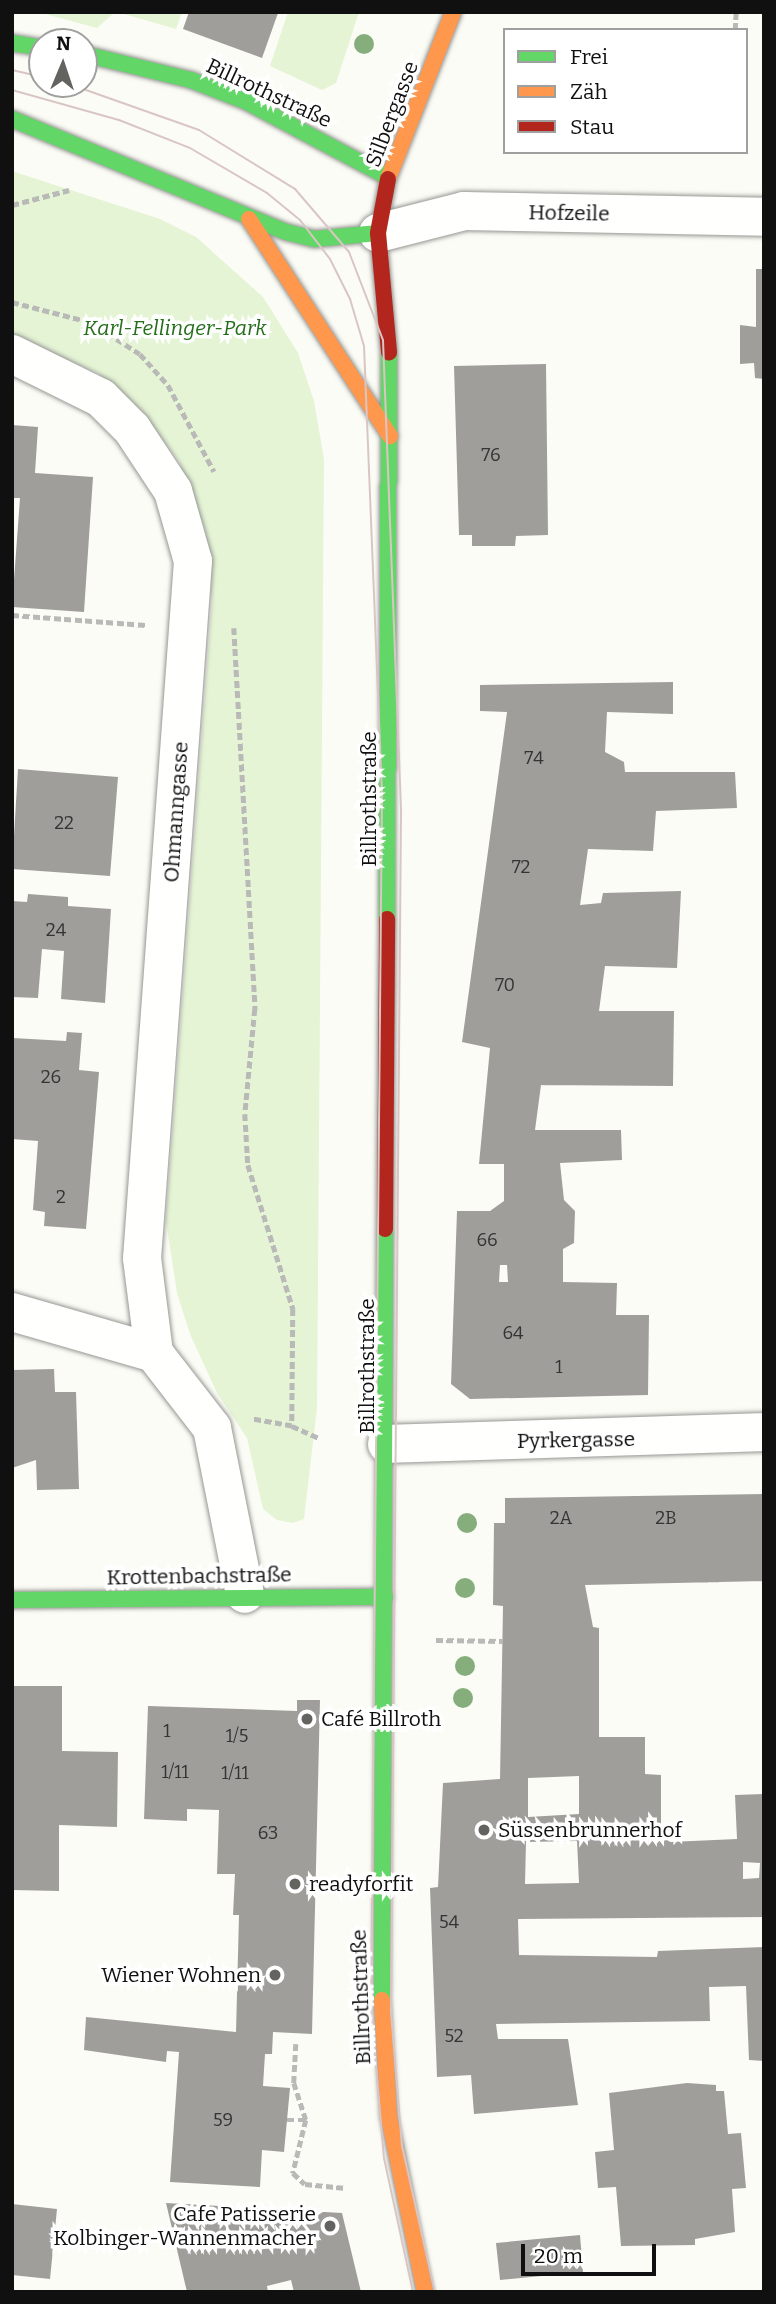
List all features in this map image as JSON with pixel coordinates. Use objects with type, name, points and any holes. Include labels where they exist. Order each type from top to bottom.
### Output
[{"type":"main road","name":"Silbergasse","points":[[377,233],[388,177],[453,12]]},
{"type":"main road","name":"Billrothstraße","points":[[98,57],[191,80],[236,97],[388,177]]},
{"type":"main road","points":[[12,119],[249,219],[315,239],[377,233]]},
{"type":"main road","points":[[249,219],[390,436]]},
{"type":"main road","name":"Billrothstraße","points":[[377,233],[380,300],[391,376],[386,1597],[378,1850],[382,2038],[394,2143],[425,2292]]},
{"type":"main road","name":"Krottenbachstraße","points":[[12,1600],[245,1594],[386,1597]]},
{"type":"street","name":"Hofzeile","points":[[377,233],[464,211],[764,217]]},
{"type":"street","name":"Ohmanngasse","points":[[12,354],[101,398],[132,429],[173,491],[193,561],[142,1258],[154,1353]]},
{"type":"street","points":[[12,1312],[154,1353],[212,1428],[245,1594]]},
{"type":"street","name":"Pyrkergasse","points":[[387,1444],[764,1432]]},
{"type":"path","points":[[12,205],[72,189]]},
{"type":"path","points":[[12,302],[90,322],[140,354],[173,393],[217,481]]},
{"type":"path","points":[[12,615],[158,626]]},
{"type":"path","points":[[234,625],[255,1009],[245,1114],[248,1165],[293,1309],[292,1426]]},
{"type":"path","points":[[246,1418],[292,1426],[319,1438]]},
{"type":"path","points":[[436,1640],[503,1641]]},
{"type":"path","points":[[296,2045],[294,2083],[306,2120],[293,2173],[305,2184],[346,2188]]},
{"type":"path","points":[[287,2120],[306,2120]]},
{"type":"green space","points":[[38,12],[115,12],[97,28]]},
{"type":"green space","points":[[117,12],[182,12],[176,29]]},
{"type":"green space","points":[[288,12],[359,12],[336,83],[322,90],[270,66]]},
{"type":"green space","name":"Karl-Fellinger-Park","points":[[12,171],[160,219],[196,237],[263,297],[298,353],[314,401],[324,459],[317,1408],[304,1519],[293,1523],[277,1520],[263,1509],[247,1438],[217,1393],[190,1334],[177,1293],[166,1221],[212,601],[205,529],[179,461],[140,409],[98,373],[12,336]]},
{"type":"building","points":[[189,12],[278,13],[262,58],[183,29]]},
{"type":"building","points":[[756,269],[764,269],[764,379],[755,378],[754,363],[740,364],[740,325],[756,327]]},
{"type":"building","points":[[546,364],[548,535],[516,536],[515,546],[472,546],[472,535],[459,535],[454,366]]},
{"type":"building","points":[[12,425],[38,427],[35,473],[93,477],[84,612],[12,607],[20,498],[12,498]]},
{"type":"building","points":[[673,682],[673,714],[607,712],[605,752],[624,762],[625,772],[735,772],[737,808],[656,811],[653,851],[588,849],[580,905],[601,903],[603,893],[681,891],[677,968],[605,966],[599,1011],[674,1011],[673,1086],[541,1085],[535,1130],[621,1130],[622,1160],[560,1163],[564,1200],[575,1211],[574,1243],[563,1249],[563,1282],[617,1283],[616,1315],[649,1315],[648,1395],[470,1399],[451,1384],[457,1211],[490,1211],[504,1201],[504,1164],[479,1164],[490,1048],[462,1042],[507,712],[480,711],[480,685]],"holes":[[[500,1265],[507,1265],[508,1282],[499,1282]]]},
{"type":"building","points":[[18,769],[118,777],[110,876],[12,869]]},
{"type":"building","points":[[28,894],[68,897],[68,906],[111,909],[105,1003],[61,999],[64,951],[42,949],[38,998],[12,997],[12,901],[27,902]]},
{"type":"building","points":[[67,1032],[82,1033],[79,1070],[99,1072],[86,1229],[44,1226],[45,1212],[33,1210],[38,1141],[12,1139],[13,1038],[66,1041]]},
{"type":"building","points":[[54,1369],[55,1392],[76,1392],[79,1489],[37,1490],[36,1460],[12,1468],[12,1370]]},
{"type":"building","points":[[764,1494],[764,1581],[585,1585],[593,1627],[599,1628],[599,1737],[645,1737],[645,1774],[661,1775],[661,1835],[670,1842],[737,1839],[735,1795],[764,1794],[764,1917],[518,1919],[519,1955],[657,1957],[658,1951],[764,1947],[764,2061],[749,2060],[746,1986],[709,1987],[710,2021],[496,2024],[498,2039],[568,2039],[578,2105],[474,2114],[471,2075],[437,2077],[430,1888],[438,1887],[443,1783],[500,1779],[503,1606],[493,1605],[494,1523],[505,1523],[505,1498]],"holes":[[[579,1776],[579,1814],[528,1817],[528,1778]],[[577,1841],[579,1883],[525,1884],[526,1842]],[[743,1862],[760,1863],[759,1878],[743,1879]]]},
{"type":"building","points":[[12,1686],[62,1686],[62,1751],[118,1752],[117,1827],[59,1825],[59,1891],[12,1890]]},
{"type":"building","points":[[297,1700],[320,1700],[312,2034],[273,2032],[272,2054],[265,2054],[263,2086],[290,2088],[284,2152],[262,2150],[260,2187],[170,2182],[179,2052],[167,2051],[166,2062],[84,2050],[86,2017],[236,2032],[239,1915],[233,1915],[235,1874],[217,1874],[219,1810],[187,1809],[187,1821],[144,1819],[148,1706],[297,1711]]},
{"type":"building","points":[[687,2083],[716,2085],[716,2091],[724,2091],[728,2134],[741,2133],[746,2188],[732,2189],[735,2232],[695,2239],[695,2245],[621,2246],[616,2187],[598,2188],[595,2152],[614,2150],[609,2093]]},
{"type":"building","points":[[166,2203],[342,2213],[361,2292],[294,2292],[291,2280],[267,2286],[268,2292],[187,2292]],"holes":[[[279,2234],[282,2246],[258,2250],[255,2238]]]},
{"type":"building","points":[[12,2204],[57,2209],[50,2279],[12,2275]]},
{"type":"building","points":[[580,2235],[583,2272],[500,2280],[496,2243]]},
{"type":"tram line","points":[[12,70],[28,74]]},
{"type":"tram line","points":[[12,90],[119,120],[190,148],[267,193],[300,220],[330,259],[350,299],[364,346],[382,791],[371,2007],[384,2158],[413,2292]]},
{"type":"tram line","points":[[98,94],[199,130],[295,189],[349,252],[383,340],[401,813],[391,2012],[402,2146],[435,2292]]},
{"type":"traffic: fast","points":[[12,43],[28,46]]},
{"type":"traffic: fast","points":[[98,57],[191,80],[247,102],[388,177]]},
{"type":"traffic: fast","points":[[12,119],[286,232],[315,239],[378,233]]},
{"type":"traffic: fast","points":[[387,919],[389,352]]},
{"type":"traffic: fast","points":[[382,2000],[385,1229]]},
{"type":"traffic: fast","points":[[12,1600],[385,1597]]},
{"type":"traffic: slow","points":[[388,179],[453,12]]},
{"type":"traffic: slow","points":[[249,219],[390,436]]},
{"type":"traffic: slow","points":[[382,2000],[389,2117],[425,2292]]},
{"type":"traffic: jam","points":[[388,179],[378,233],[389,352]]},
{"type":"traffic: jam","points":[[385,1229],[387,919]]},
{"type":"place","name":"Café Billroth","points":[[307,1719]]},
{"type":"place","name":"Süssenbrunnerhof","points":[[484,1830]]},
{"type":"place","name":"readyforfit","points":[[295,1884]]},
{"type":"place","name":"Wiener Wohnen","points":[[275,1975]]},
{"type":"place","name":"Cafe Patisserie Kolbinger-Wannenmacher","points":[[330,2226]]}]
